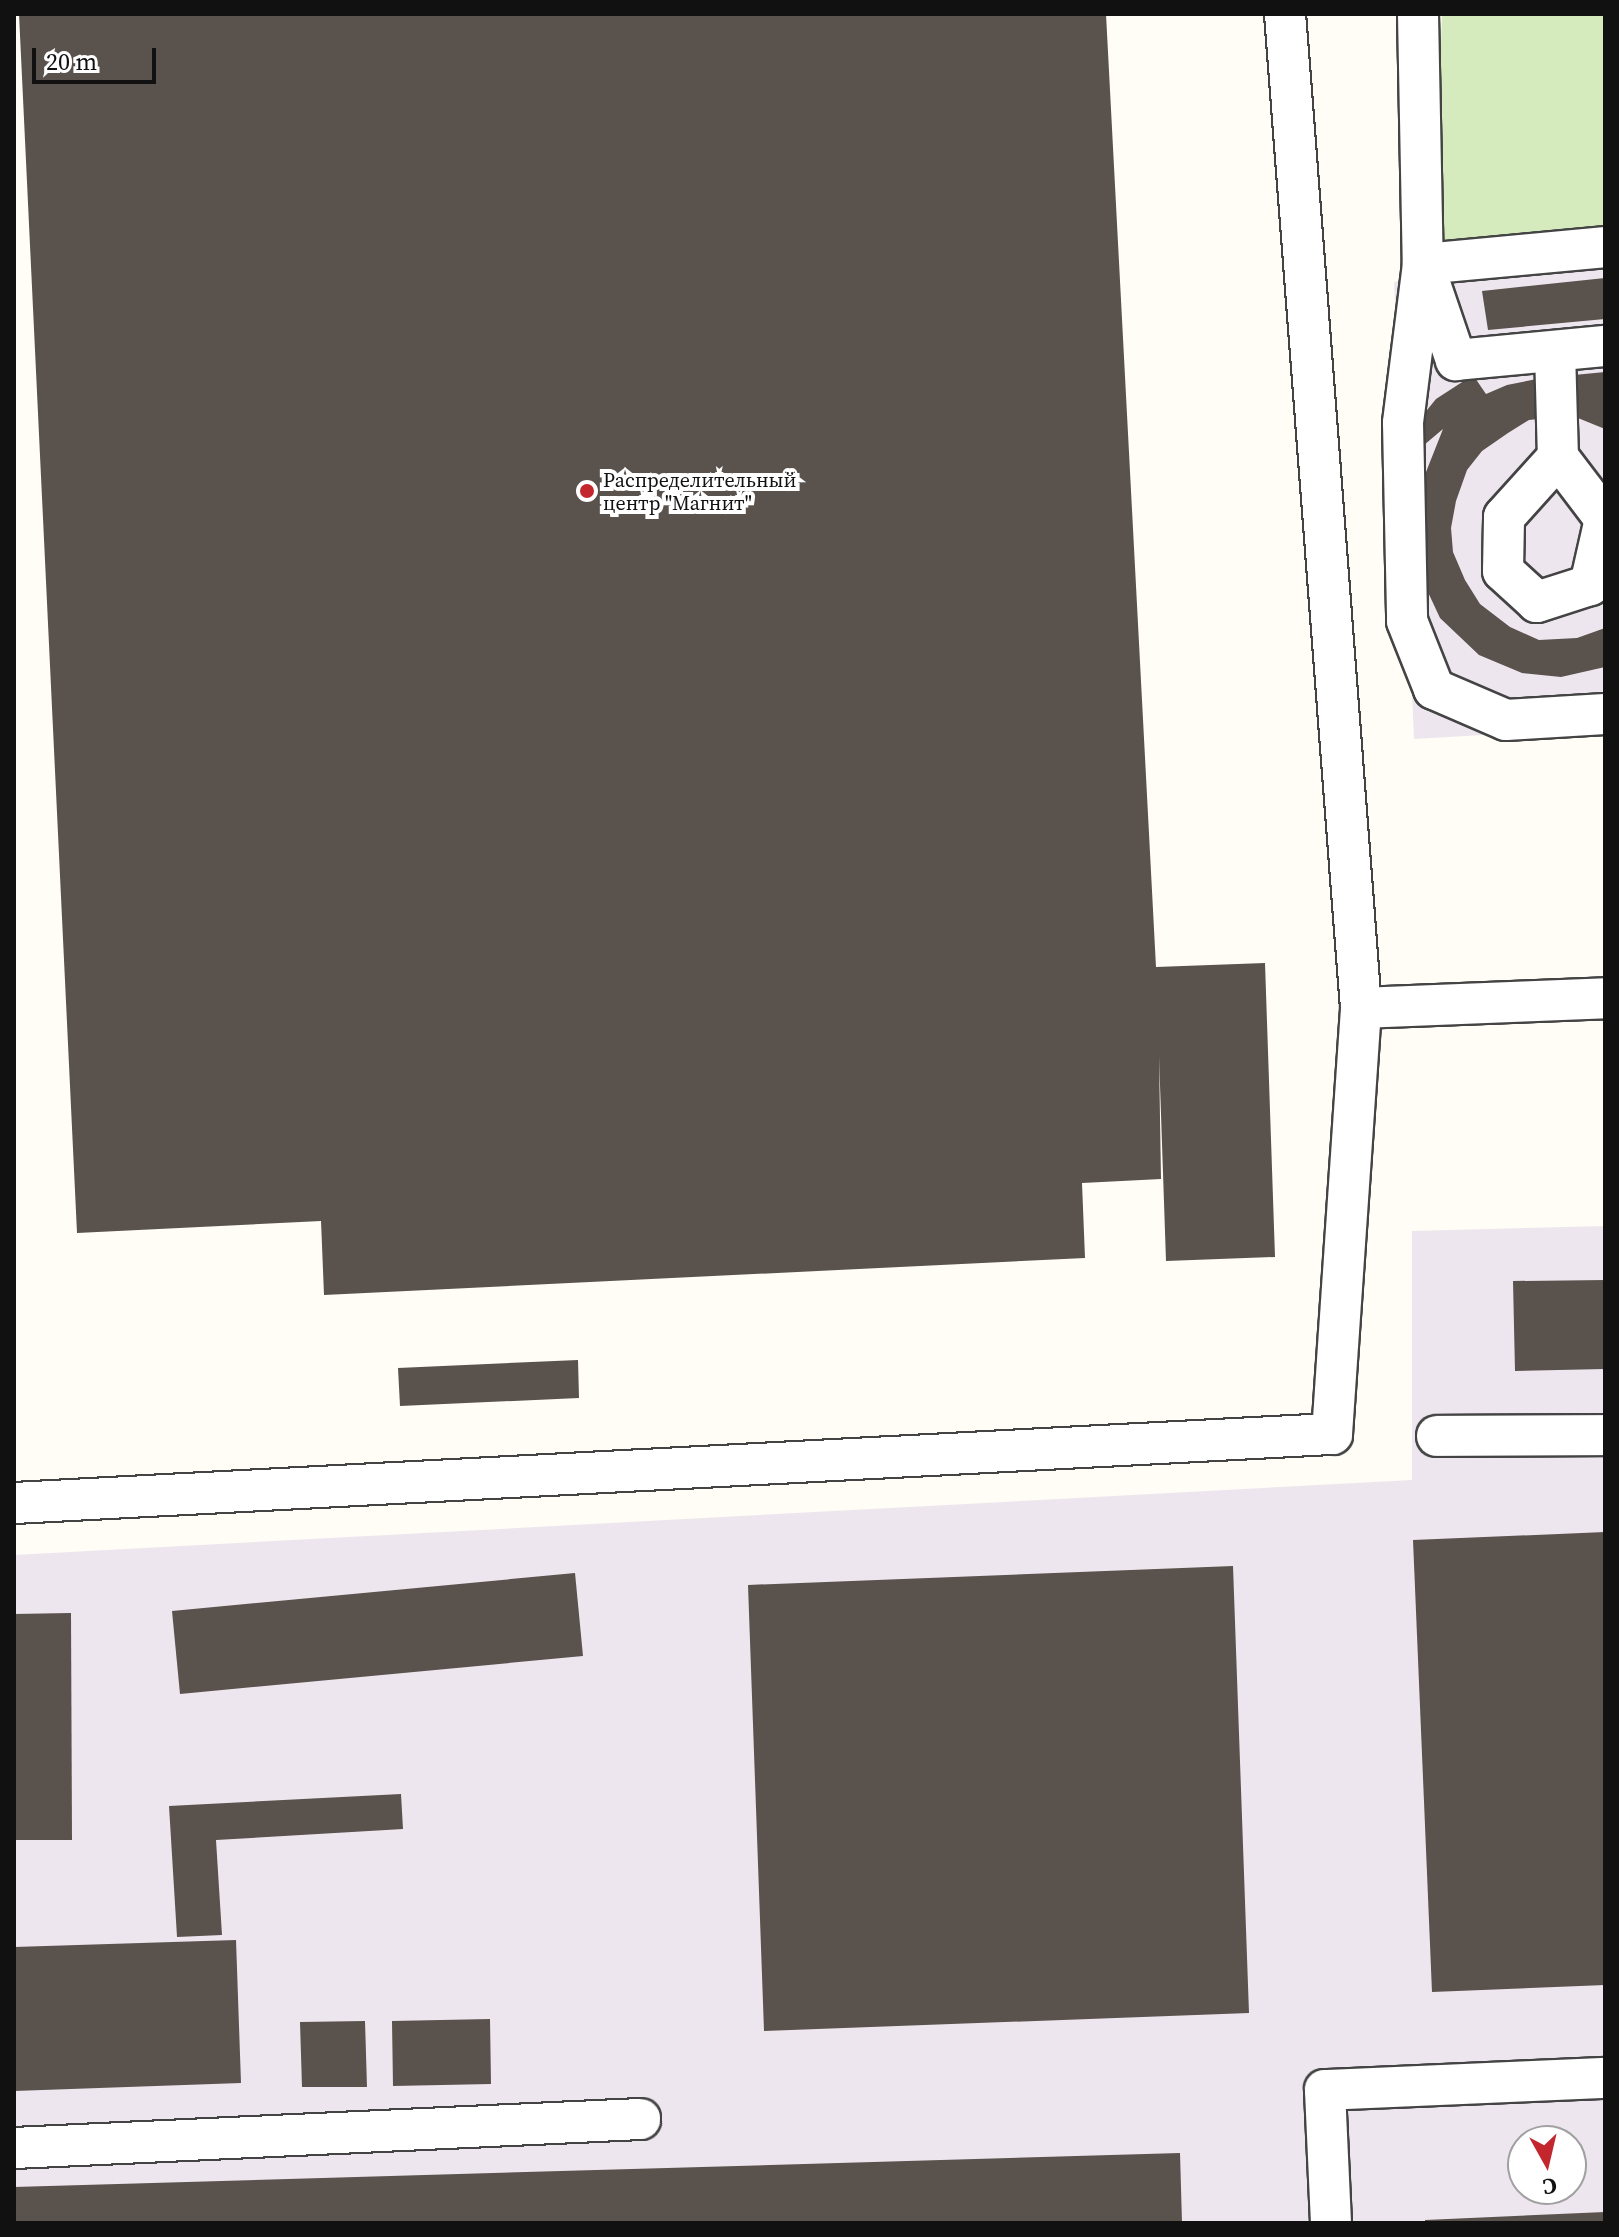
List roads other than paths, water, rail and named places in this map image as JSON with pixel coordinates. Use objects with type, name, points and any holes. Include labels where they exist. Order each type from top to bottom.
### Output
[{"type":"lane","points":[[14,1503],[1332,1434],[1361,1008],[1285,14]]},
{"type":"lane","points":[[1418,14],[1423,264],[1403,423],[1407,621],[1434,689],[1506,720],[1605,714]]},
{"type":"lane","points":[[1423,264],[1605,247]]},
{"type":"lane","points":[[1423,264],[1456,360],[1605,346]]},
{"type":"lane","points":[[1555,351],[1558,457]]},
{"type":"lane","points":[[1361,1008],[1605,998]]},
{"type":"lane","points":[[1437,1436],[1605,1435]]},
{"type":"lane","points":[[1331,2223],[1325,2090],[1605,2078]]},
{"type":"lane","points":[[14,2148],[640,2119]]},
{"type":"place","name":"Распределительный центр \"Магнит\"","points":[[587,491]]}]
